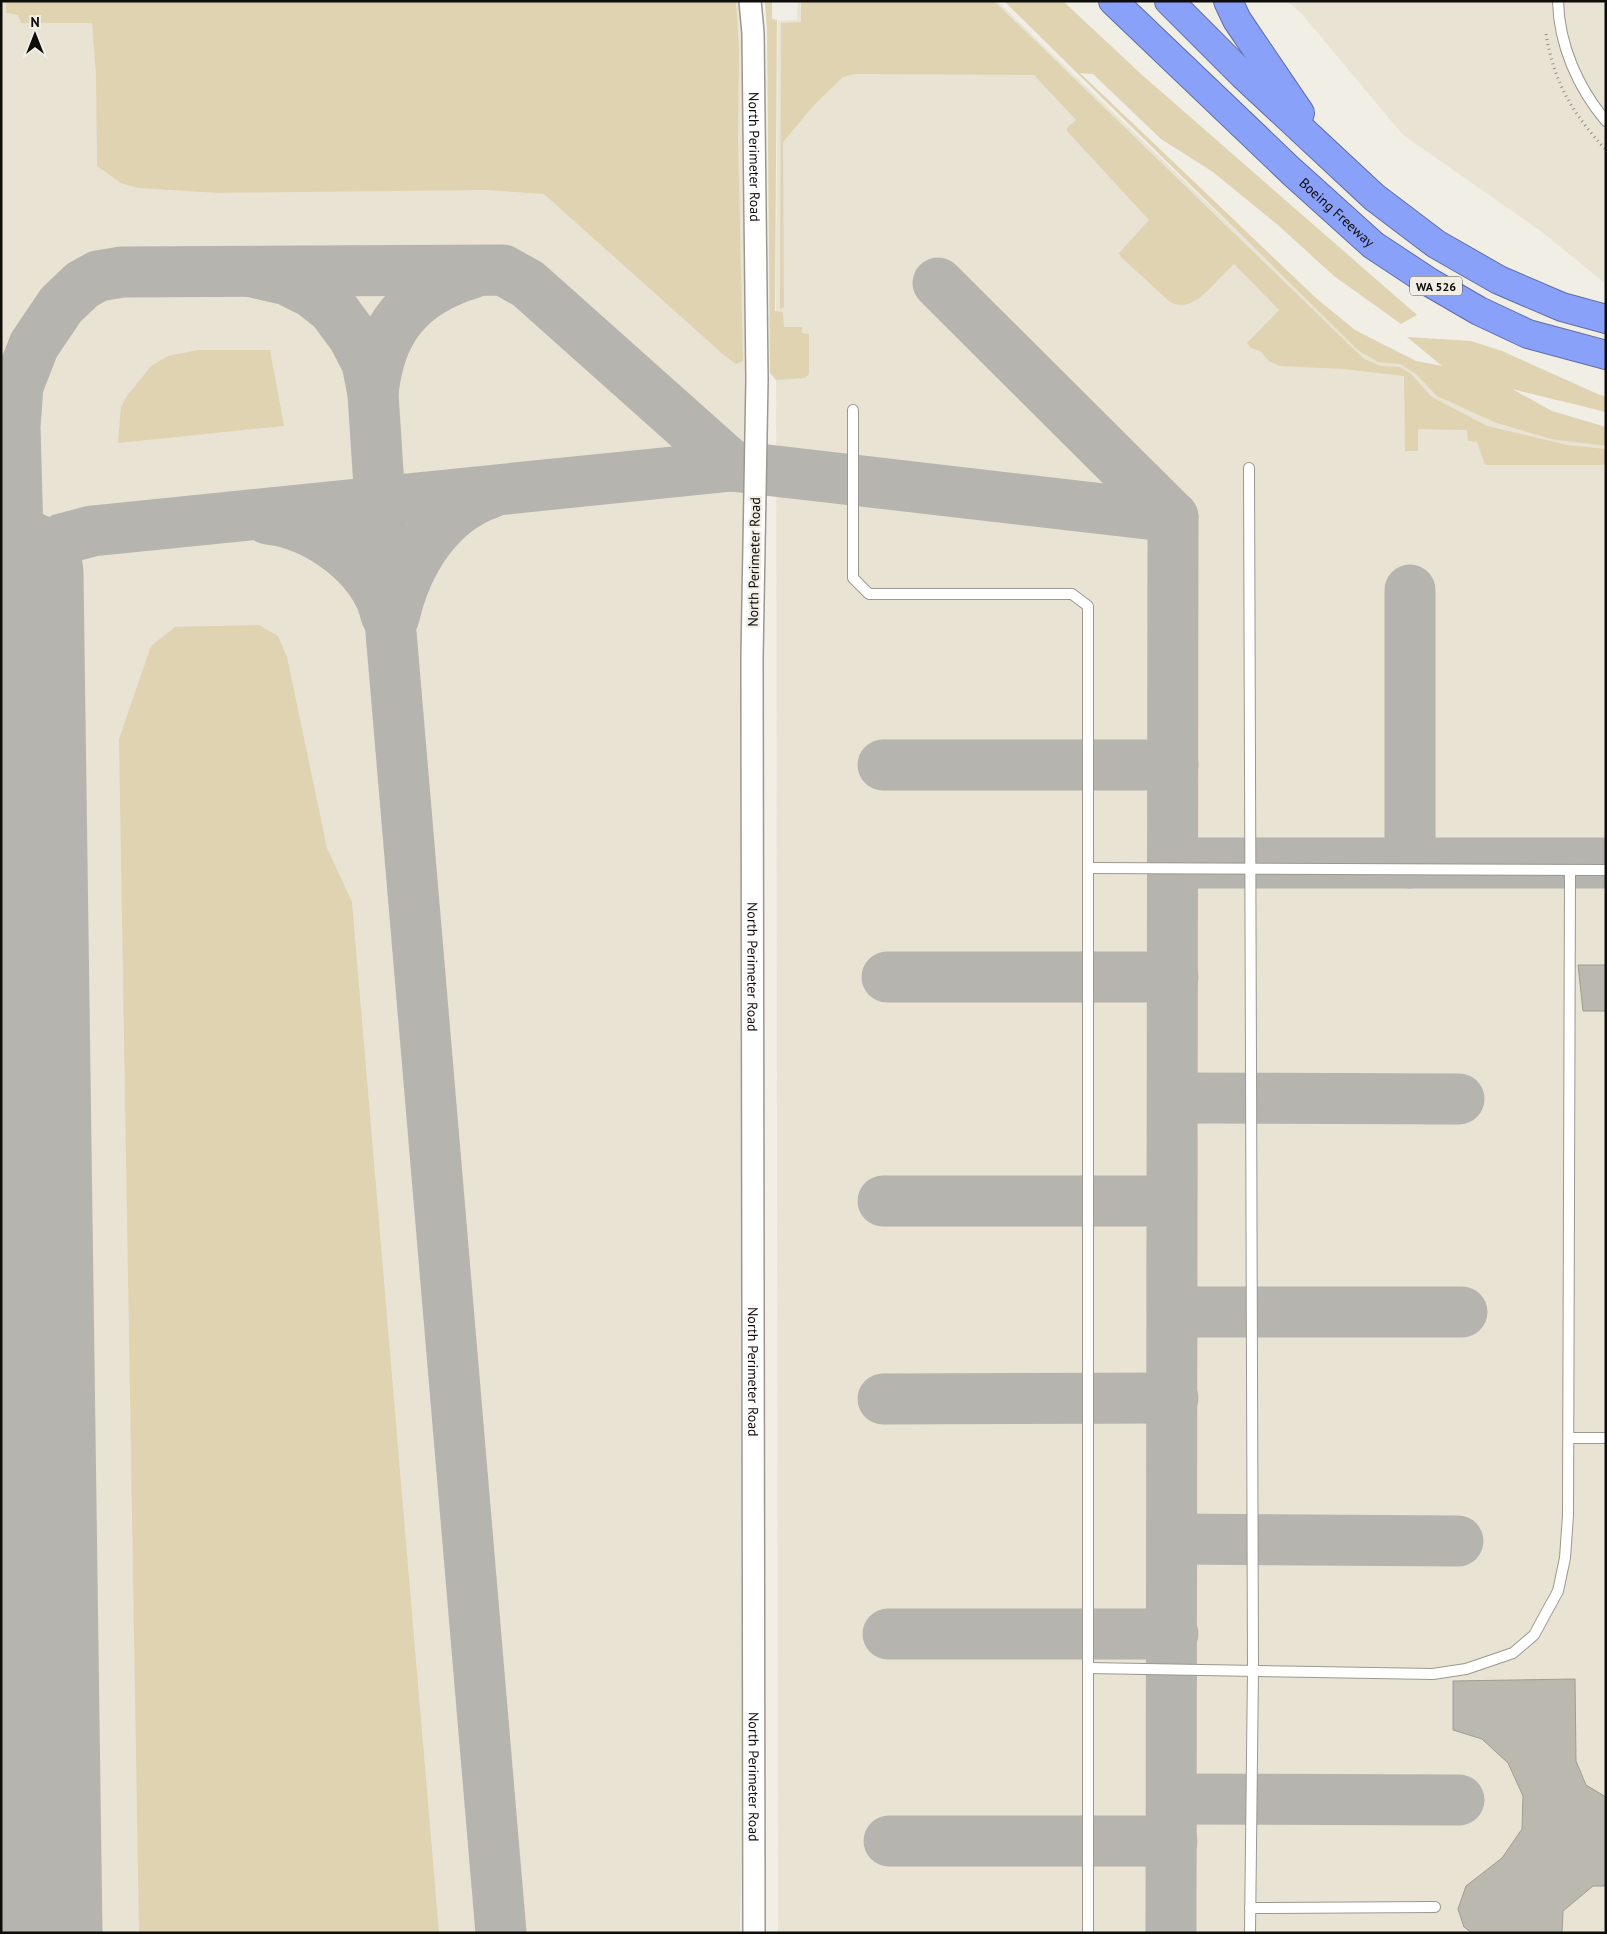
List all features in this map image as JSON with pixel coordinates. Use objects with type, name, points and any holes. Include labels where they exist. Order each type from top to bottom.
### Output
[{"type":"highway","name":"Boeing Freeway","points":[[1112,1],[1372,245],[1429,282],[1479,311],[1528,334],[1606,355]]},
{"type":"highway","name":"WA 526","points":[[1169,1],[1242,74],[1374,197],[1436,244],[1499,280],[1562,307],[1606,319]]},
{"type":"highway","points":[[1228,1],[1237,20],[1323,148]]},
{"type":"street","name":"North Perimeter Road","points":[[750,1],[753,33],[757,379],[752,658],[754,1933]]},
{"type":"lane","points":[[1558,1],[1566,49],[1578,79],[1596,109],[1606,121]]},
{"type":"lane","points":[[853,410],[853,578],[869,594],[1072,594],[1088,606],[1088,1933]]},
{"type":"lane","points":[[1249,468],[1252,1670],[1250,1933]]},
{"type":"lane","points":[[1088,868],[1606,870]]},
{"type":"lane","points":[[1088,1668],[1434,1674],[1466,1670],[1513,1653],[1534,1635],[1558,1591],[1565,1558],[1567,1532],[1569,1438],[1570,870]]},
{"type":"lane","points":[[1569,1438],[1606,1438]]},
{"type":"lane","points":[[1250,1908],[1435,1907]]},
{"type":"shaded area","points":[[1,1],[743,1],[745,22],[748,1534],[740,1933],[1,1933]]},
{"type":"shaded area","points":[[6,1],[736,1],[739,49],[738,139],[743,361],[736,364],[725,356],[544,194],[488,190],[219,193],[138,188],[121,183],[97,166],[96,76],[92,23],[21,23],[18,15],[6,13]]},
{"type":"shaded area","points":[[765,1],[772,1],[772,19],[777,20],[775,311],[783,312],[784,327],[802,327],[802,333],[809,334],[809,374],[805,378],[776,380],[770,373],[767,29]]},
{"type":"shaded area","points":[[798,1],[997,1],[1276,269],[1318,306],[1383,353],[1606,440],[1606,1933],[778,1933],[776,315],[778,21],[797,20]]},
{"type":"shaded area","points":[[801,1],[994,1],[1364,359],[1381,366],[1400,367],[1410,373],[1432,397],[1487,426],[1567,445],[1606,449],[1606,465],[1485,465],[1477,442],[1468,441],[1467,430],[1418,429],[1418,451],[1405,451],[1404,376],[1343,369],[1280,366],[1269,361],[1260,351],[1251,348],[1247,343],[1279,310],[1234,264],[1205,294],[1196,300],[1188,304],[1179,305],[1170,302],[1119,253],[1149,220],[1067,131],[1067,128],[1076,120],[1034,75],[855,74],[843,77],[815,104],[783,142],[784,307],[780,309],[781,23],[801,22]]},
{"type":"shaded area","points":[[1004,1],[1063,1],[1141,74],[1417,315],[1401,324],[1334,276],[1279,226],[1213,172],[1161,139],[1093,74],[1080,73],[1316,298],[1355,330],[1416,361],[1442,366],[1407,337],[1471,341],[1502,351],[1606,396],[1606,412],[1512,389],[1552,411],[1606,427],[1606,446],[1551,439],[1494,422],[1437,396],[1416,374],[1400,364],[1378,362],[1359,351]]},
{"type":"shaded area","points":[[1287,1],[1606,1],[1606,284],[1542,232],[1403,135],[1302,14]]},
{"type":"shaded area","points":[[198,350],[270,350],[284,426],[118,443],[121,407],[127,396],[151,366],[168,356]]},
{"type":"shaded area","points":[[259,625],[278,636],[287,657],[327,848],[352,902],[439,1933],[139,1933],[119,739],[151,646],[175,627]]},
{"type":"building","points":[[1578,965],[1606,965],[1606,1011],[1583,1011]]},
{"type":"building","points":[[1575,1679],[1576,1761],[1586,1785],[1606,1797],[1606,1886],[1593,1886],[1563,1911],[1562,1933],[1472,1933],[1464,1927],[1458,1909],[1466,1886],[1502,1858],[1522,1829],[1523,1796],[1508,1763],[1482,1739],[1453,1730],[1453,1681]]},
{"type":"taxiway","points":[[19,574],[15,426],[18,386],[34,345],[61,305],[82,285],[98,276],[122,272],[503,270],[528,284],[732,466]]},
{"type":"taxiway","points":[[252,272],[287,280],[313,293],[333,309],[353,336],[367,363],[373,394],[380,502],[501,1933]]},
{"type":"taxiway","points":[[373,394],[376,371],[382,351],[390,333],[401,317],[431,291],[450,281],[472,273]]},
{"type":"taxiway","points":[[938,283],[1173,517]]},
{"type":"taxiway","points":[[19,574],[37,552],[62,539],[92,531],[732,466],[1173,517],[1171,1933]]},
{"type":"taxiway","points":[[394,617],[399,597],[407,578],[427,542],[439,526],[471,501],[490,493]]},
{"type":"taxiway","points":[[268,519],[286,522],[305,529],[341,550],[357,564],[370,580],[380,597],[386,615]]},
{"type":"taxiway","points":[[1410,590],[1410,863]]},
{"type":"taxiway","points":[[1,704],[21,751]]},
{"type":"taxiway","points":[[883,765],[1173,765]]},
{"type":"taxiway","points":[[1173,863],[1606,863]]},
{"type":"taxiway","points":[[887,977],[1173,977]]},
{"type":"taxiway","points":[[1173,1098],[1459,1099]]},
{"type":"taxiway","points":[[883,1201],[1171,1201]]},
{"type":"taxiway","points":[[1173,1312],[1462,1312]]},
{"type":"taxiway","points":[[883,1399],[1173,1398]]},
{"type":"taxiway","points":[[1173,1539],[1458,1541]]},
{"type":"taxiway","points":[[888,1634],[1173,1634]]},
{"type":"taxiway","points":[[1173,1799],[1459,1800]]},
{"type":"taxiway","points":[[889,1841],[1172,1841]]},
{"type":"runway","points":[[19,574],[38,1933]]}]
